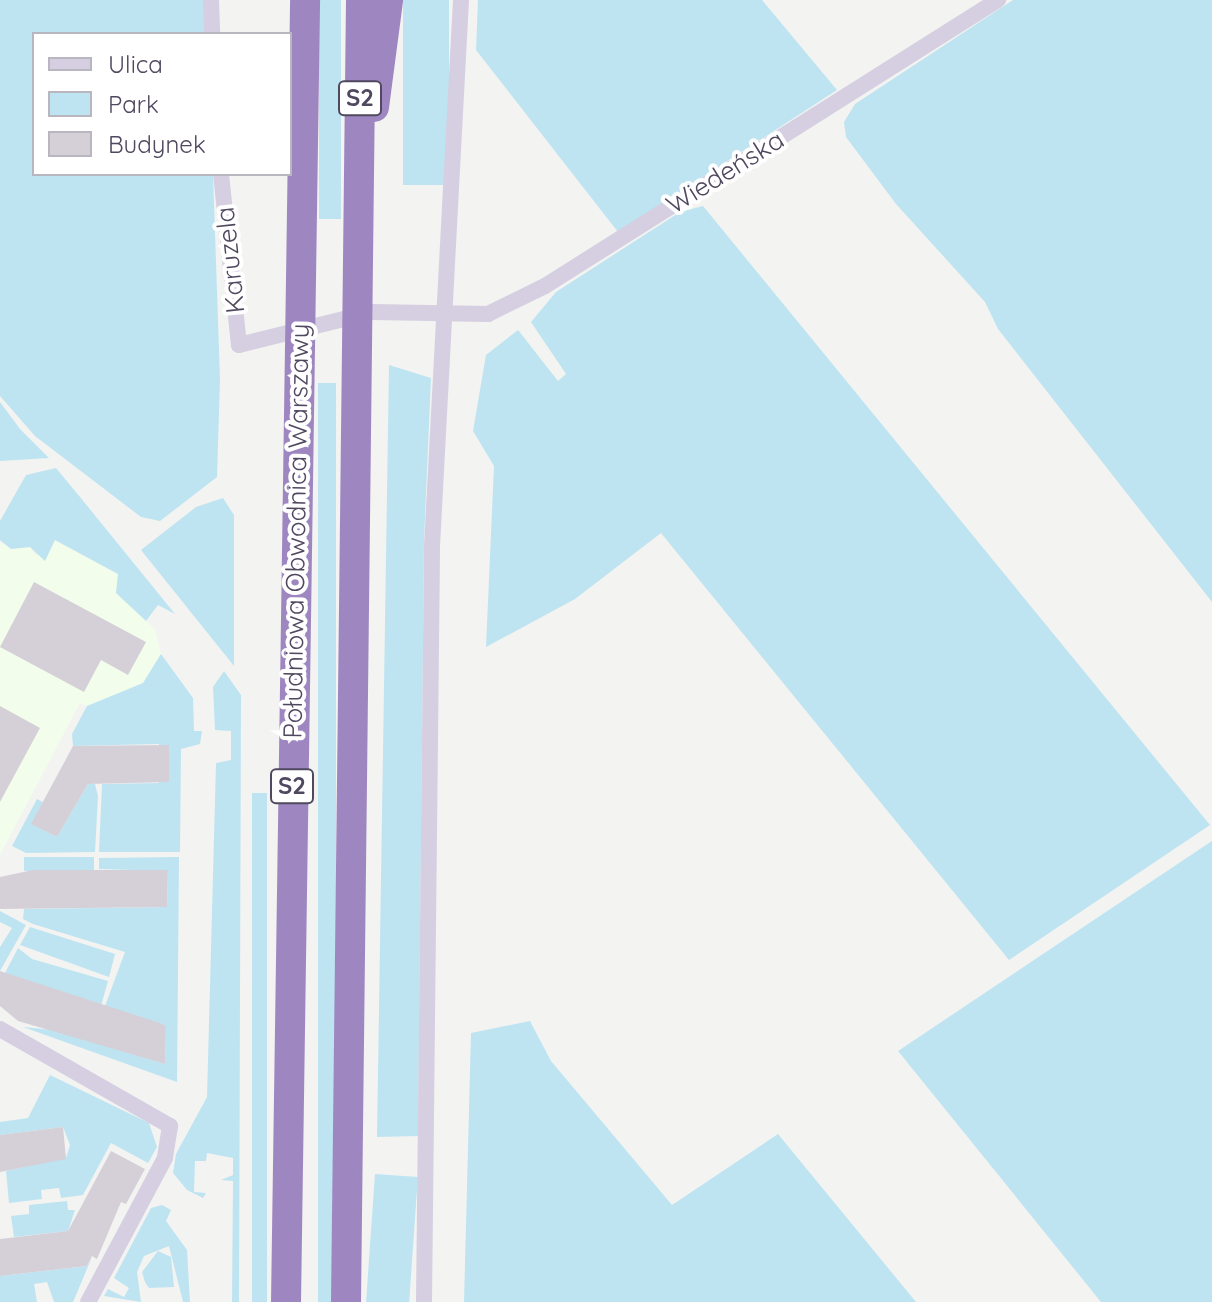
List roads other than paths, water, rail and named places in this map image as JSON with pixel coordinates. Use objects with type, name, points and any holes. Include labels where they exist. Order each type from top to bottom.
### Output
[{"type":"highway","points":[[291,0],[304,116]]},
{"type":"highway","name":"Południowa Obwodnica Warszawy","points":[[286,1302],[305,0]]},
{"type":"highway","name":"S2","points":[[346,1302],[361,0]]},
{"type":"highway","points":[[360,211],[388,0]]},
{"type":"street","points":[[211,0],[212,32]]},
{"type":"street","points":[[424,1302],[432,546],[461,0]]},
{"type":"street","name":"Wiedeńska","points":[[239,345],[372,312],[442,316],[488,314],[545,286],[998,0]]},
{"type":"street","name":"Karuzela","points":[[221,176],[239,345]]},
{"type":"street","points":[[0,1029],[170,1126],[165,1158],[88,1302]]}]
